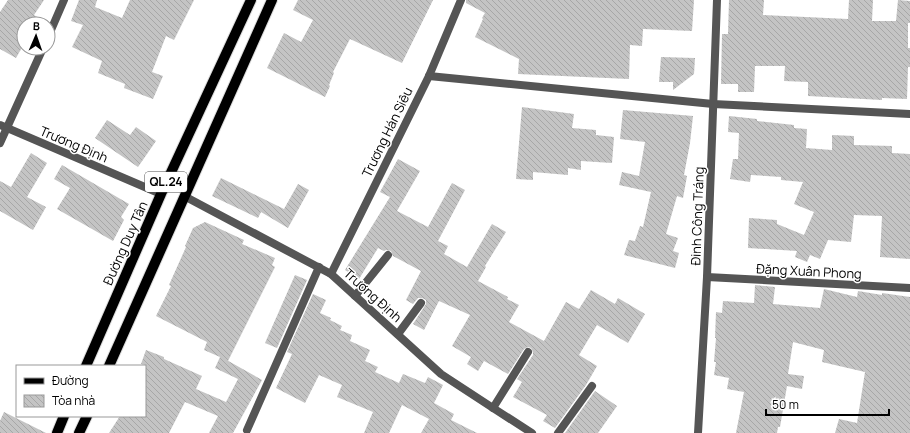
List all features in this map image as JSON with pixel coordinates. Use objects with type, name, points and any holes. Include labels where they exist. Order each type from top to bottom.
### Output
[{"type":"main road","name":"Đường Duy Tân","points":[[86,365],[161,194],[251,0]]},
{"type":"main road","name":"QL.24","points":[[109,365],[272,0]]},
{"type":"main road","points":[[57,433],[64,417]]},
{"type":"main road","points":[[79,433],[87,417]]},
{"type":"street","points":[[56,18],[64,0]]},
{"type":"street","name":"Trương Hán Siêu","points":[[331,274],[428,76],[461,0]]},
{"type":"street","name":"Đinh Công Tráng","points":[[698,433],[707,277],[718,0]]},
{"type":"street","points":[[0,143],[4,127],[39,56]]},
{"type":"street","points":[[428,76],[713,104],[910,114]]},
{"type":"street","name":"Trương Định","points":[[4,127],[161,194]]},
{"type":"street","name":"Trương Định","points":[[184,196],[331,274],[441,374],[532,433]]},
{"type":"street","points":[[355,296],[388,255]]},
{"type":"street","points":[[247,430],[319,267]]},
{"type":"street","name":"Đặng Xuân Phong","points":[[707,277],[910,288]]},
{"type":"street","points":[[398,334],[421,303]]},
{"type":"street","points":[[493,408],[528,352]]},
{"type":"street","points":[[558,433],[592,386]]},
{"type":"building","points":[[8,0],[44,0],[34,15],[36,16],[16,16],[16,58],[0,49],[0,12]]},
{"type":"building","points":[[79,0],[97,0],[95,7],[122,18],[130,0],[194,0],[174,40],[166,36],[152,72],[163,76],[153,99],[124,88],[125,84],[98,73],[102,61],[72,47],[83,25],[71,21]]},
{"type":"building","points":[[298,0],[433,0],[402,63],[350,39],[333,72],[330,86],[325,97],[267,68],[284,33],[301,42],[313,20],[293,10]]},
{"type":"building","points":[[466,0],[694,0],[692,31],[643,29],[642,46],[630,45],[629,79],[518,74],[519,59],[475,37],[485,13],[466,3]]},
{"type":"building","points":[[729,0],[764,0],[763,15],[848,19],[849,0],[873,0],[872,21],[896,21],[898,0],[910,1],[908,48],[910,48],[910,67],[908,67],[907,99],[882,98],[882,100],[808,96],[808,82],[784,81],[785,66],[755,66],[754,92],[738,92],[738,84],[721,84],[722,34],[728,34]]},
{"type":"building","points":[[661,57],[695,58],[694,74],[673,90],[673,82],[659,82]]},
{"type":"building","points":[[522,107],[574,114],[572,128],[596,130],[596,135],[614,137],[612,163],[581,161],[581,170],[568,168],[568,175],[533,172],[533,180],[516,179]]},
{"type":"building","points":[[623,110],[693,116],[684,175],[687,176],[683,198],[677,196],[666,234],[678,238],[673,251],[679,253],[675,268],[624,255],[629,240],[635,241],[640,226],[643,227],[651,192],[619,185],[622,172],[639,176],[645,142],[620,139]]},
{"type":"building","points":[[729,116],[794,125],[794,128],[807,129],[806,148],[832,150],[832,135],[854,136],[854,145],[892,146],[892,153],[910,154],[910,259],[880,257],[882,216],[854,215],[851,242],[828,240],[820,259],[810,255],[807,262],[795,257],[797,251],[748,248],[749,218],[777,220],[777,224],[804,235],[814,212],[794,204],[803,182],[781,180],[781,177],[751,175],[750,182],[730,179],[733,159],[738,159],[739,133],[728,132]]},
{"type":"building","points":[[107,120],[130,135],[136,127],[156,141],[138,167],[95,138]]},
{"type":"building","points":[[31,153],[47,163],[27,197],[46,207],[33,230],[0,211],[0,181],[11,187]]},
{"type":"building","points":[[398,159],[420,171],[397,211],[428,227],[452,183],[465,190],[438,241],[448,246],[444,254],[467,267],[492,224],[506,232],[485,266],[486,267],[478,281],[508,297],[507,299],[519,305],[509,322],[544,341],[566,302],[579,309],[591,290],[615,304],[618,298],[645,314],[628,343],[597,325],[579,355],[597,366],[586,385],[555,428],[543,421],[547,415],[513,397],[522,382],[517,379],[533,355],[531,348],[528,347],[524,349],[508,374],[484,361],[478,371],[467,364],[471,357],[452,346],[470,315],[439,301],[424,330],[413,324],[426,304],[426,300],[418,298],[413,304],[406,300],[421,271],[393,256],[391,251],[384,251],[378,248],[359,279],[345,270],[390,197],[380,192]]},
{"type":"building","points":[[62,165],[129,204],[121,217],[124,220],[113,241],[57,209],[70,188],[54,179]]},
{"type":"building","points":[[221,178],[284,209],[298,184],[309,190],[288,228],[261,212],[258,218],[212,196]]},
{"type":"building","points":[[205,222],[244,240],[242,244],[275,258],[272,265],[275,267],[228,361],[262,380],[233,433],[209,433],[218,416],[185,402],[169,433],[109,433],[119,417],[146,417],[146,365],[141,364],[146,350],[164,357],[164,359],[202,376],[196,389],[226,402],[238,379],[215,368],[220,357],[204,350],[207,342],[156,316],[171,286],[169,285],[193,228]]},
{"type":"building","points":[[295,275],[307,280],[277,348],[265,343]]},
{"type":"building","points":[[755,285],[775,287],[773,304],[820,308],[824,289],[857,297],[858,291],[882,295],[882,293],[910,297],[910,433],[835,433],[839,419],[857,423],[865,372],[822,362],[824,350],[793,342],[788,374],[804,376],[802,389],[787,386],[780,427],[778,427],[777,433],[736,433],[744,392],[727,389],[729,378],[714,375],[716,362],[714,362],[716,312],[722,313],[723,301],[754,303]]},
{"type":"building","points":[[313,294],[326,300],[320,313],[331,318],[330,320],[342,326],[340,330],[352,335],[350,341],[370,350],[365,361],[378,367],[375,372],[399,383],[403,374],[425,383],[428,377],[443,385],[434,403],[454,414],[451,420],[477,433],[421,433],[429,419],[402,405],[389,433],[364,433],[373,412],[337,397],[342,385],[319,375],[305,403],[276,388],[292,354],[287,352]]},
{"type":"building","points":[[595,391],[617,406],[598,433],[565,433]]},
{"type":"building","points":[[4,412],[46,433],[0,433],[0,421]]}]
